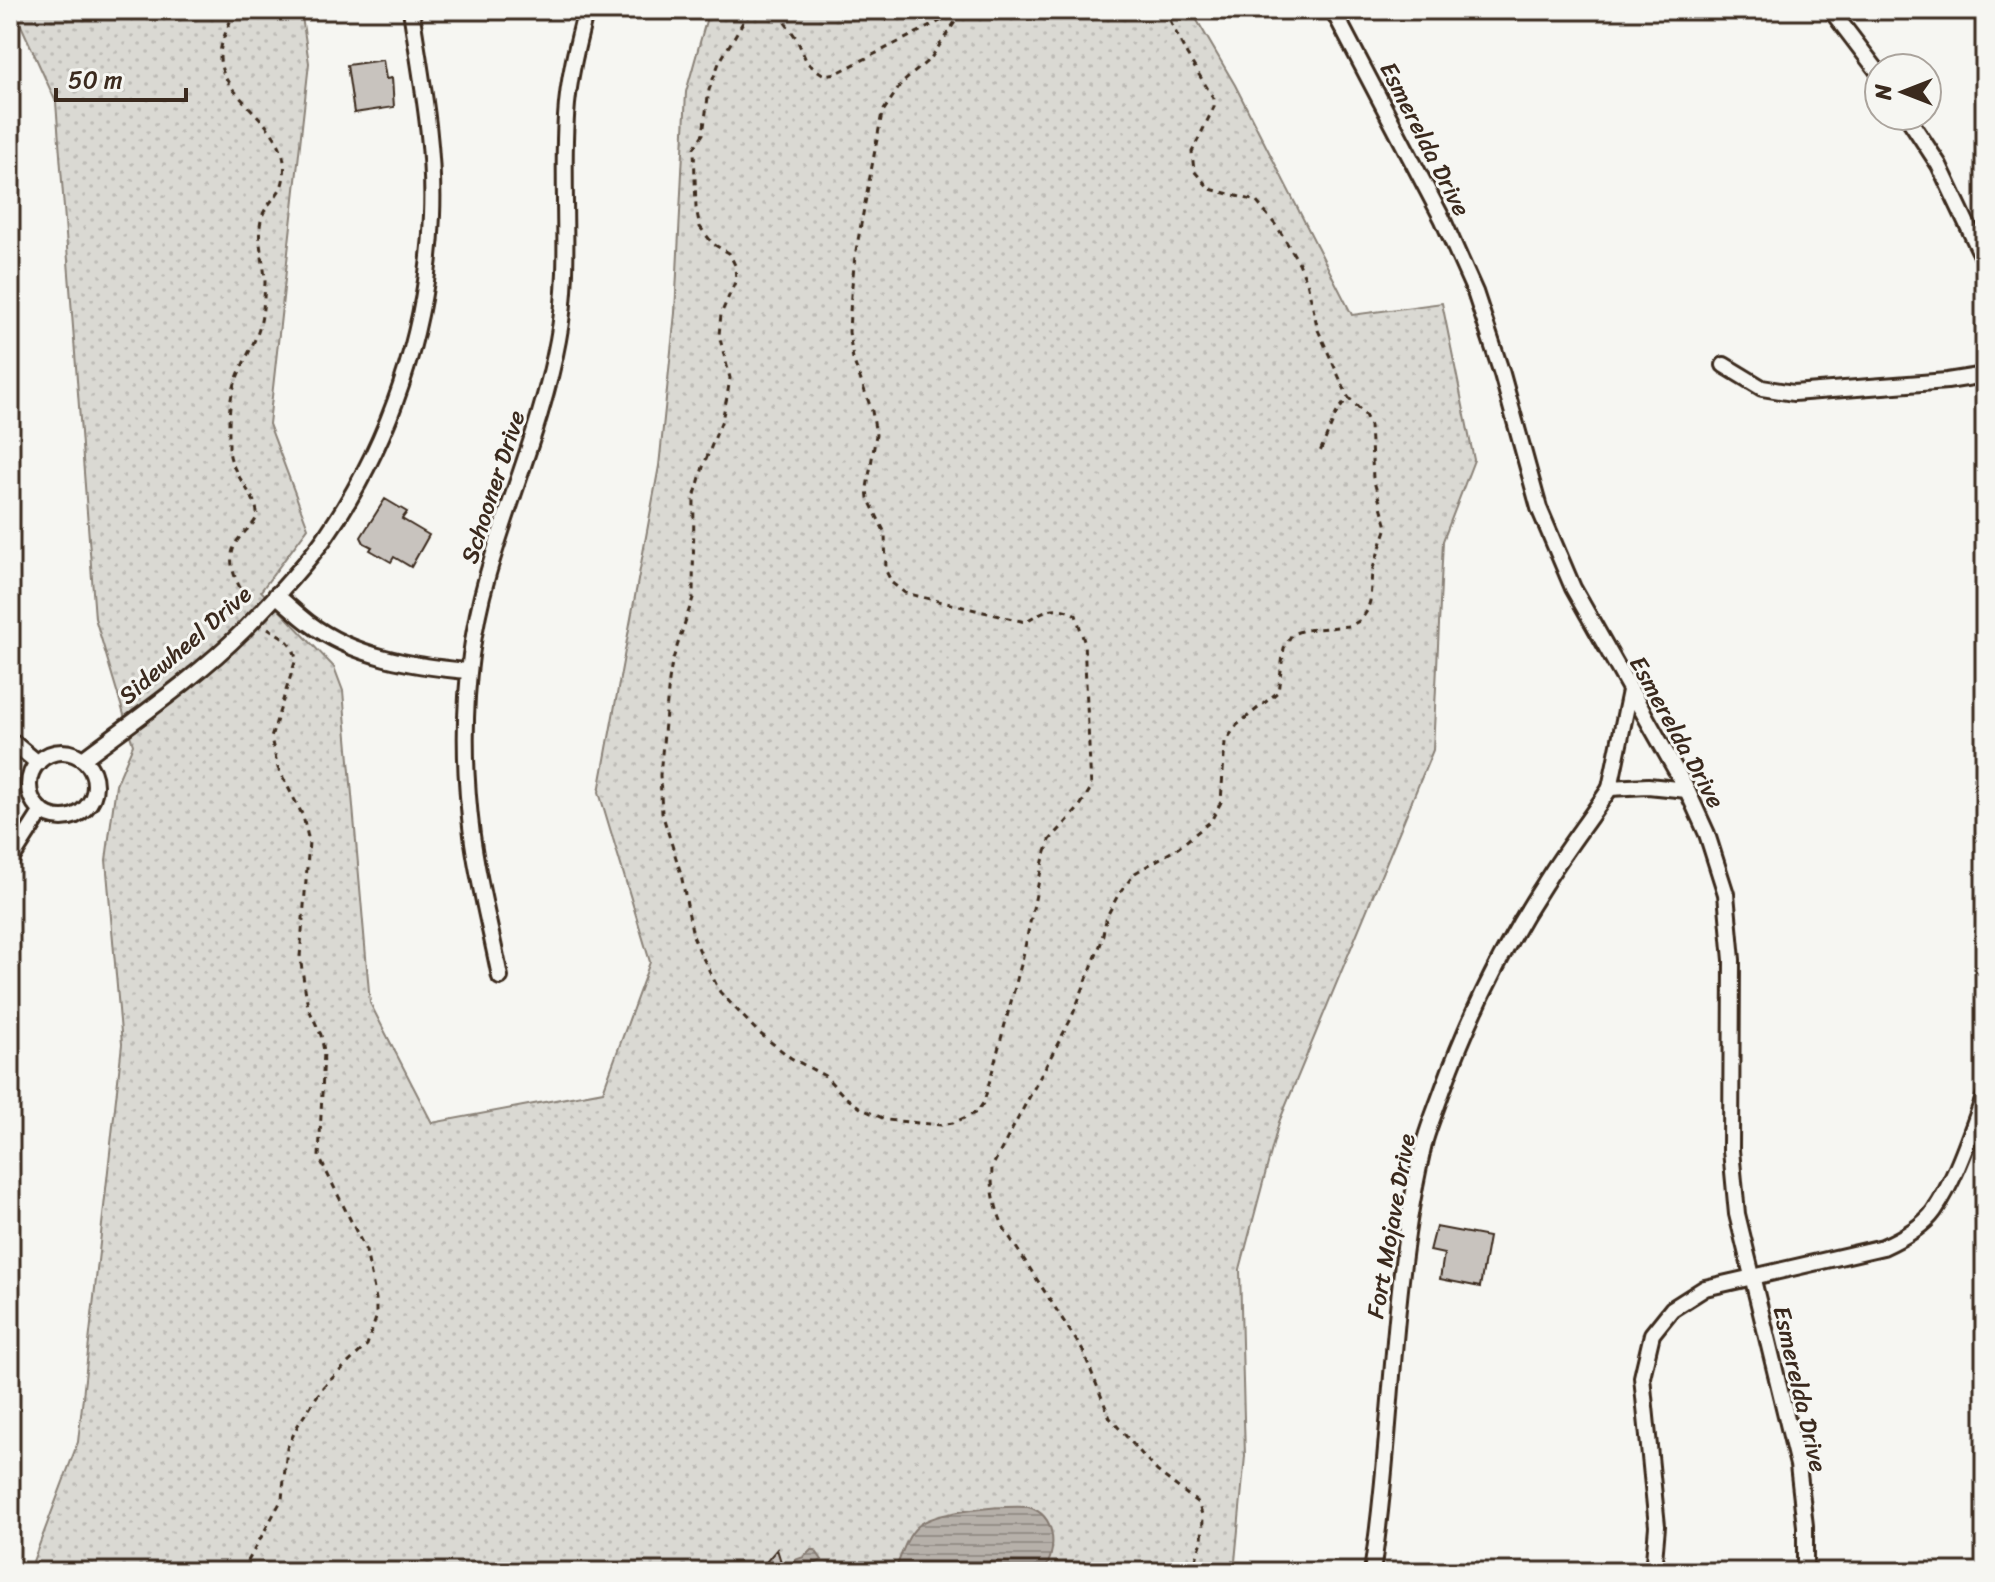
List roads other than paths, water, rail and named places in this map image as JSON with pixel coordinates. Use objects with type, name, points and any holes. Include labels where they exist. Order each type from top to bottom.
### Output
[{"type":"street","name":"Sidewheel Drive","points":[[83,759],[243,631],[276,595],[323,541],[361,480],[392,412],[421,311],[432,214],[431,158],[411,10]]},
{"type":"street","name":"Schooner Drive","points":[[500,977],[472,836],[464,711],[467,671],[487,578],[544,401],[559,337],[569,81],[586,10]]},
{"type":"street","name":"Esmerelda Drive","points":[[1333,10],[1442,218],[1475,292],[1502,374],[1539,508],[1573,588],[1687,790],[1707,834],[1726,894],[1732,960],[1731,1150],[1737,1214],[1798,1465],[1805,1526],[1805,1572]]},
{"type":"street","points":[[1831,10],[1863,52]]},
{"type":"street","points":[[1917,132],[1939,165],[1985,262]]},
{"type":"street","points":[[1724,365],[1762,388],[1793,393],[1947,381],[1985,375]]},
{"type":"street","points":[[276,595],[310,624],[374,655],[420,666],[467,671]]},
{"type":"street","points":[[1630,691],[1610,788],[1648,786],[1687,790]]},
{"type":"street","points":[[10,740],[38,763]]},
{"type":"street","points":[[53,752],[69,752],[83,759],[94,781],[92,797],[82,810],[69,817],[55,817],[42,811],[34,803],[29,788],[32,770],[53,752]]},
{"type":"street","name":"Fort Mojave Drive","points":[[1372,1572],[1379,1526],[1397,1312],[1407,1236],[1426,1138],[1457,1049],[1497,965],[1544,883],[1610,788]]},
{"type":"street","points":[[10,861],[42,811]]},
{"type":"street","points":[[1653,1572],[1657,1526],[1642,1377],[1652,1334],[1672,1309],[1705,1288],[1883,1247],[1907,1236],[1933,1213],[1961,1159],[1985,1095]]}]
